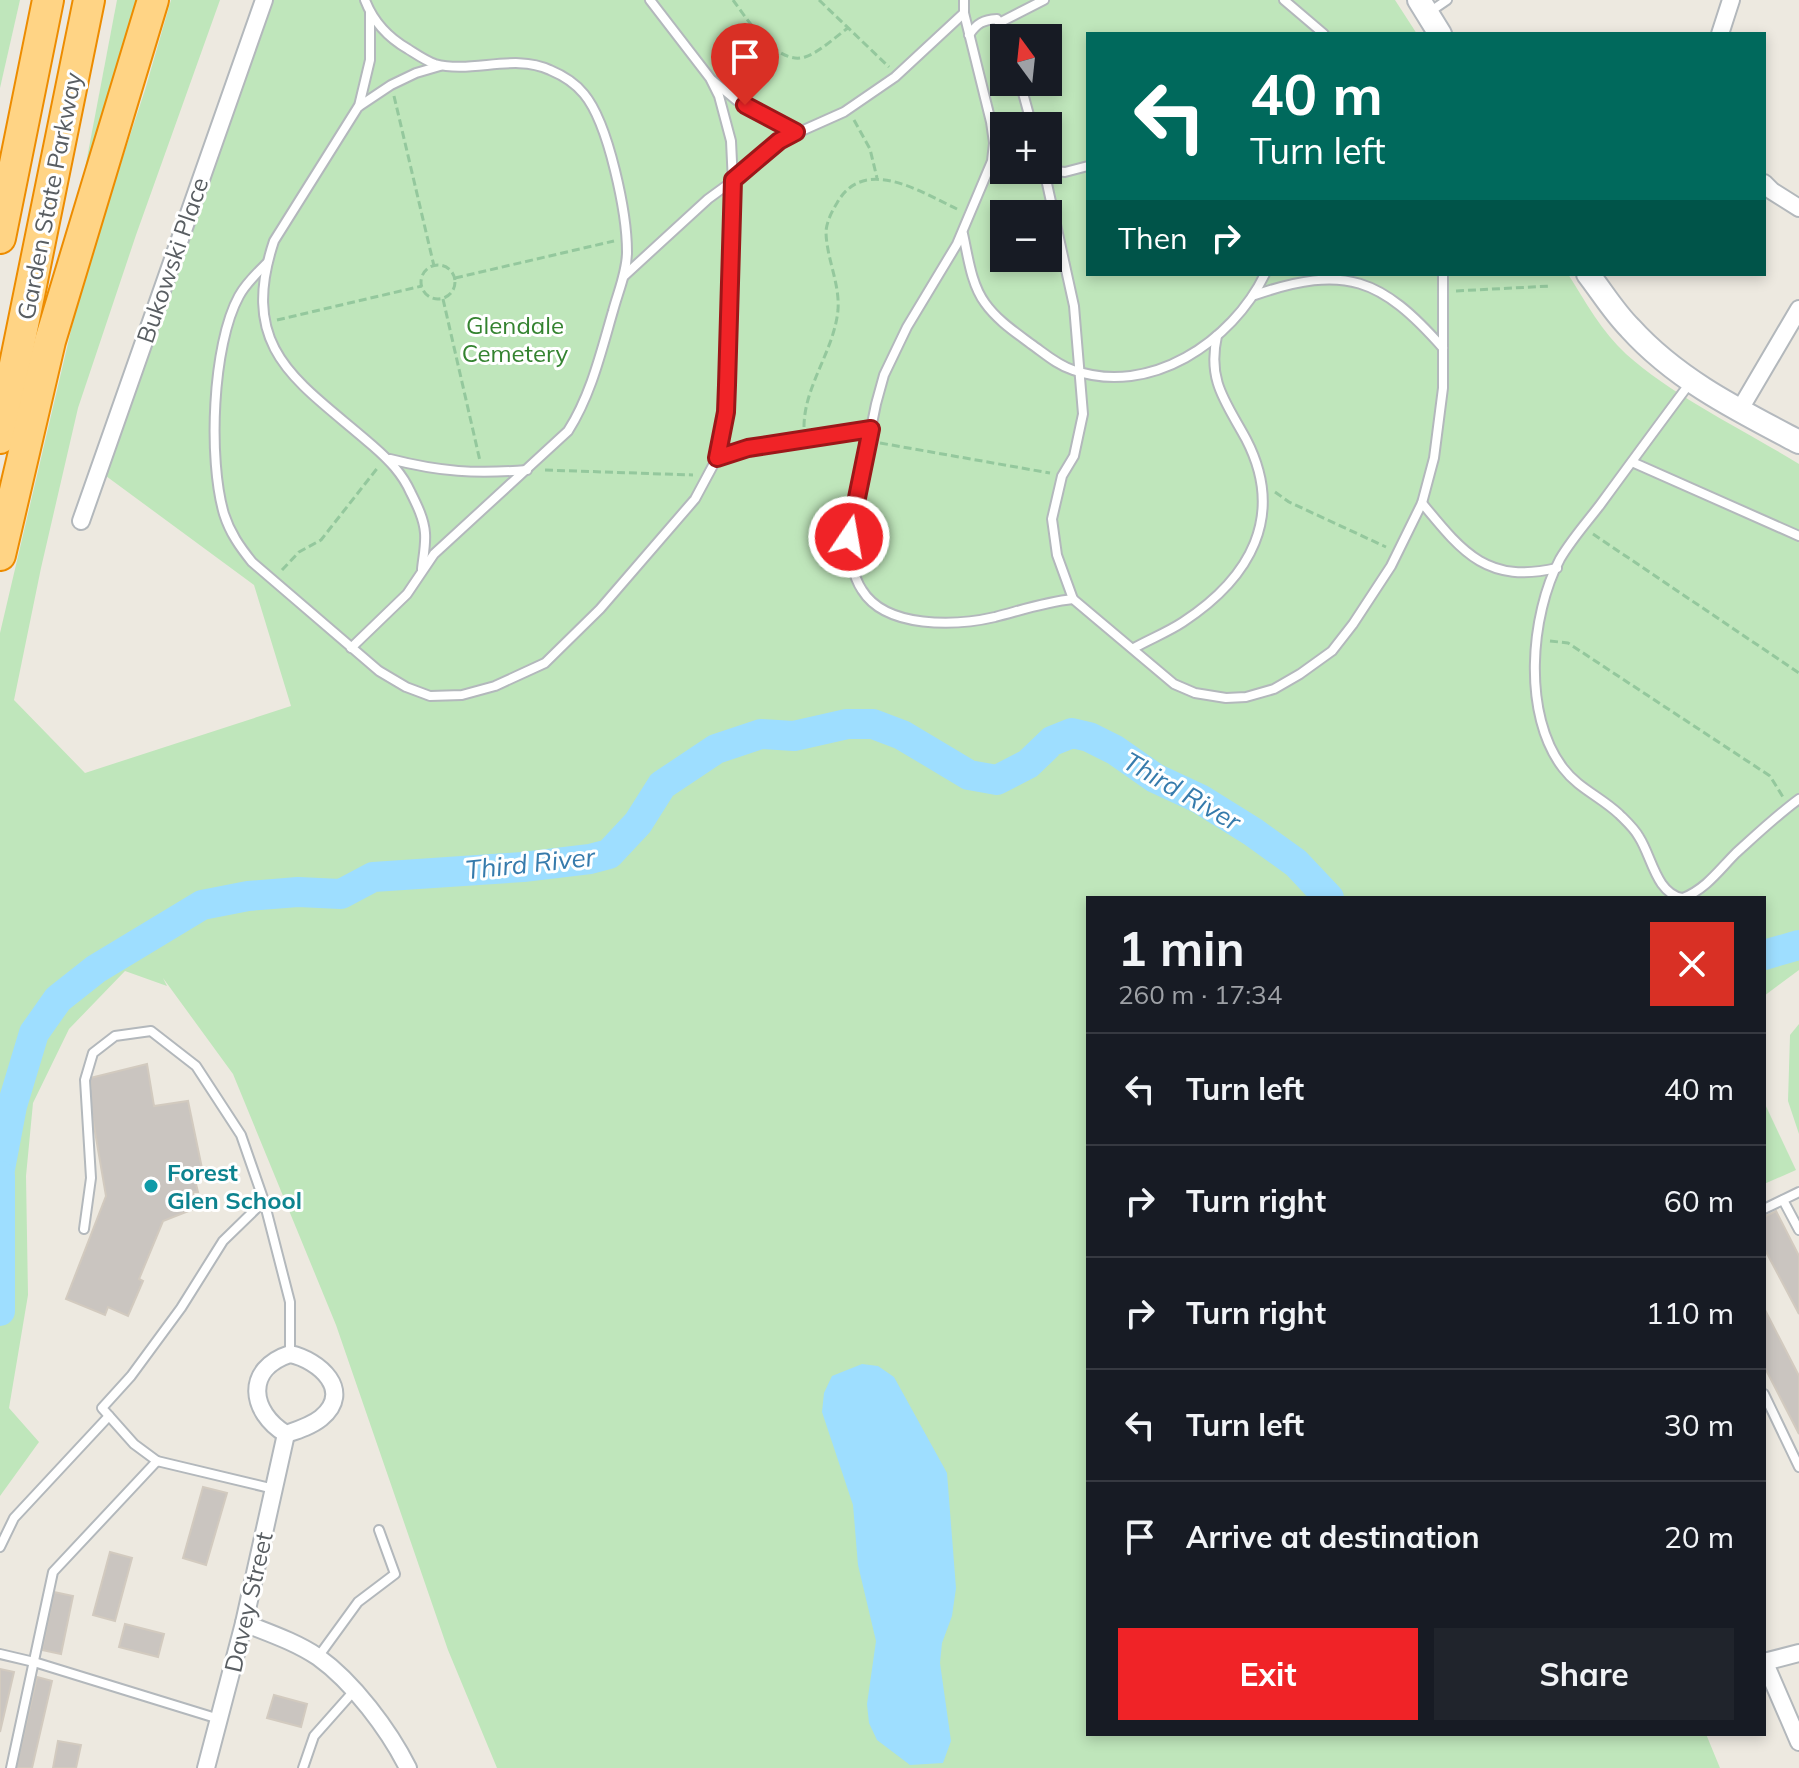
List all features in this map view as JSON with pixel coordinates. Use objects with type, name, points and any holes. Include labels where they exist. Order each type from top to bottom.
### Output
[{"type":"highway","name":"Garden State Parkway","points":[[0,238],[48,0]]},
{"type":"highway","name":"Garden State Parkway","points":[[0,438],[89,0]]},
{"type":"highway","points":[[0,555],[50,341],[153,0]]},
{"type":"street","name":"Bukowski Place","points":[[81,521],[264,0]]},
{"type":"street","points":[[1721,32],[1731,0]]},
{"type":"street","points":[[1423,7],[1439,32]]},
{"type":"street","points":[[1766,185],[1799,208]]},
{"type":"street","points":[[1590,276],[1628,327],[1661,358],[1739,411],[1799,442]]},
{"type":"street","points":[[1739,411],[1799,309]]},
{"type":"street","points":[[290,1354],[306,1358],[321,1367],[332,1380],[334,1398],[325,1416],[286,1434],[268,1422],[259,1406],[256,1387],[264,1370],[275,1359],[290,1354]]},
{"type":"street","name":"Davey Street","points":[[206,1768],[244,1623],[286,1434]]},
{"type":"street","points":[[244,1623],[318,1657],[353,1692],[391,1738],[408,1768]]},
{"type":"street","points":[[1766,1661],[1799,1653]]},
{"type":"street","points":[[1766,1667],[1799,1742]]},
{"type":"lane","points":[[351,648],[407,594],[434,554],[568,431],[582,410],[623,277],[627,253],[607,142],[598,117],[584,94],[565,78],[546,68],[521,64],[461,68],[433,64],[392,40],[365,0]]},
{"type":"lane","points":[[267,263],[252,277],[239,297],[228,324],[220,359],[216,462],[219,495],[231,534],[252,562],[379,671],[406,687],[430,696],[462,695],[520,676],[545,663],[569,642],[681,517],[709,476],[717,458],[727,399],[733,180],[729,128],[710,78],[650,0]]},
{"type":"lane","points":[[964,0],[964,13],[994,143],[992,161],[963,233],[892,355],[880,389],[849,537],[855,575],[868,599],[905,618],[961,622],[1073,599]]},
{"type":"lane","points":[[969,35],[975,25],[997,19],[999,23],[1044,0]]},
{"type":"lane","points":[[1284,0],[1320,32]]},
{"type":"lane","points":[[1423,7],[1447,0]]},
{"type":"lane","points":[[370,11],[370,60],[358,107],[274,241],[267,263],[262,301],[274,350],[285,369],[388,458],[408,486],[425,532],[421,574]]},
{"type":"lane","points":[[623,277],[648,251],[779,141],[848,109],[898,75],[964,13]]},
{"type":"lane","points":[[358,107],[391,85],[442,65]]},
{"type":"lane","points":[[710,78],[745,105],[796,132]]},
{"type":"lane","points":[[1062,172],[1086,167]]},
{"type":"lane","points":[[1047,184],[1072,291],[1083,414],[1074,456],[1062,476],[1052,519],[1057,555],[1073,599],[1174,684],[1195,693],[1226,698],[1246,697],[1274,689],[1332,651],[1353,624],[1398,552],[1422,503],[1434,458],[1443,388],[1443,276]]},
{"type":"lane","points":[[963,233],[976,285],[984,302],[1023,338],[1059,364],[1079,372],[1110,376],[1152,371],[1201,350],[1255,295],[1264,276]]},
{"type":"lane","points":[[1255,295],[1301,281],[1348,280],[1386,295],[1414,315],[1443,348]]},
{"type":"lane","points":[[1134,648],[1182,622],[1221,591],[1252,552],[1263,517],[1264,497],[1259,476],[1245,438],[1219,394],[1213,356],[1217,336]]},
{"type":"lane","points":[[1672,896],[1631,826],[1616,811],[1578,784],[1551,750],[1538,704],[1534,673],[1536,640],[1550,582],[1561,558],[1691,381]]},
{"type":"lane","points":[[717,458],[748,448],[871,429]]},
{"type":"lane","points":[[388,458],[442,471],[483,473],[528,470]]},
{"type":"lane","points":[[1632,462],[1799,536]]},
{"type":"lane","points":[[1422,503],[1462,548],[1488,565],[1506,572],[1557,568]]},
{"type":"lane","points":[[1688,896],[1709,882],[1734,855],[1799,799]]},
{"type":"lane","points":[[84,1229],[91,1178],[85,1080],[93,1053],[115,1036],[151,1031],[196,1066],[241,1135],[264,1201],[290,1302],[290,1354]]},
{"type":"lane","points":[[1766,1208],[1799,1192]]},
{"type":"lane","points":[[1783,1200],[1799,1230]]},
{"type":"lane","points":[[264,1201],[223,1241],[181,1308],[131,1376],[102,1408],[134,1444],[157,1461],[274,1489]]},
{"type":"lane","points":[[1766,1398],[1799,1467]]},
{"type":"lane","points":[[0,1547],[14,1518],[109,1416]]},
{"type":"lane","points":[[11,1768],[53,1572],[157,1461]]},
{"type":"lane","points":[[318,1657],[358,1602],[395,1574],[379,1530]]},
{"type":"lane","points":[[0,1654],[219,1719]]},
{"type":"lane","points":[[303,1768],[314,1736],[353,1692]]},
{"type":"path","points":[[733,0],[779,53],[794,59],[806,57],[848,28]]},
{"type":"path","points":[[819,0],[898,75]]},
{"type":"path","points":[[745,105],[779,53]]},
{"type":"path","points":[[391,85],[434,266]]},
{"type":"path","points":[[848,109],[870,149],[877,178]]},
{"type":"path","points":[[804,438],[804,412],[826,354],[838,309],[826,228],[842,195],[853,186],[877,178],[902,184],[971,216]]},
{"type":"path","points":[[455,278],[625,238]]},
{"type":"path","points":[[434,266],[446,267],[455,278],[453,290],[443,299],[431,298],[422,286],[423,275],[434,266]]},
{"type":"path","points":[[266,322],[422,286]]},
{"type":"path","points":[[1444,292],[1551,286]]},
{"type":"path","points":[[443,299],[483,473]]},
{"type":"path","points":[[868,441],[1062,476]]},
{"type":"path","points":[[274,580],[299,552],[321,540],[331,530],[388,458]]},
{"type":"path","points":[[528,470],[709,476]]},
{"type":"path","points":[[1259,476],[1270,482],[1279,497],[1398,552]]},
{"type":"path","points":[[1583,527],[1799,673]]},
{"type":"path","points":[[1536,640],[1568,643],[1770,776],[1790,806]]},
{"type":"green space","points":[[0,0],[20,0],[0,88]]},
{"type":"green space","points":[[117,0],[142,0],[76,216]]},
{"type":"green space","name":"Glendale Cemetery","points":[[171,0],[220,0],[78,408],[14,700],[85,773],[291,706],[254,585],[106,476],[274,0],[1395,0],[1416,32],[1086,32],[1086,276],[1569,276],[1609,336],[1645,370],[1687,399],[1799,464],[1799,970],[1766,995],[1766,896],[1086,896],[1086,1736],[1707,1736],[1720,1768],[497,1768],[448,1650],[336,1325],[233,1074],[163,978],[167,986],[125,971],[69,1029],[33,1103],[26,1176],[28,1295],[9,1408],[39,1442],[0,1496],[0,633],[84,275]]},
{"type":"green space","points":[[1799,1024],[1799,1134],[1788,1101],[1790,1035]]},
{"type":"green space","points":[[1766,1106],[1796,1170],[1766,1183]]},
{"type":"water","points":[[862,1364],[878,1366],[894,1377],[947,1473],[956,1588],[940,1663],[951,1741],[943,1763],[910,1765],[877,1740],[869,1723],[867,1704],[876,1641],[858,1565],[853,1505],[822,1412],[824,1393],[832,1376]]},
{"type":"building","name":"Forest Glen School","points":[[147,1064],[154,1106],[188,1101],[204,1178],[195,1180],[198,1192],[193,1192],[196,1208],[163,1221],[139,1279],[143,1281],[128,1316],[108,1307],[105,1315],[66,1299],[106,1196],[88,1091],[91,1089],[90,1078]]},
{"type":"building","points":[[1776,1211],[1799,1256],[1799,1314],[1766,1252],[1766,1216]]},
{"type":"building","points":[[1766,1312],[1799,1376],[1799,1434],[1766,1370]]},
{"type":"building","points":[[203,1487],[227,1493],[206,1565],[183,1558]]},
{"type":"building","points":[[110,1552],[132,1558],[115,1621],[93,1615]]},
{"type":"building","points":[[54,1592],[73,1596],[61,1654],[42,1650]]},
{"type":"building","points":[[125,1624],[164,1634],[158,1657],[119,1647]]},
{"type":"building","points":[[0,1669],[14,1672],[0,1732]]},
{"type":"building","points":[[37,1677],[52,1681],[32,1768],[16,1768]]},
{"type":"building","points":[[274,1695],[307,1704],[301,1727],[267,1718]]},
{"type":"building","points":[[58,1741],[81,1745],[76,1768],[53,1768]]},
{"type":"waterway","name":"Third River","points":[[0,1169],[12,1106],[34,1033],[58,999],[96,969],[202,905],[248,896],[298,892],[341,894],[373,877],[523,867],[609,854],[638,823],[662,785],[716,749],[761,734],[794,736],[847,724],[873,724],[902,735],[969,775],[997,780],[1028,764],[1052,741],[1072,733],[1089,737],[1253,832],[1296,863],[1327,896]]},
{"type":"waterway","name":"Third River","points":[[1766,954],[1799,945]]},
{"type":"waterway","name":"Third River","points":[[0,1176],[0,1311]]},
{"type":"place","name":"Forest Glen School","points":[[151,1186]]},
{"type":"route","points":[[745,105],[796,132],[779,141],[733,180],[726,412],[717,458],[748,448],[871,429],[849,537]]}]
